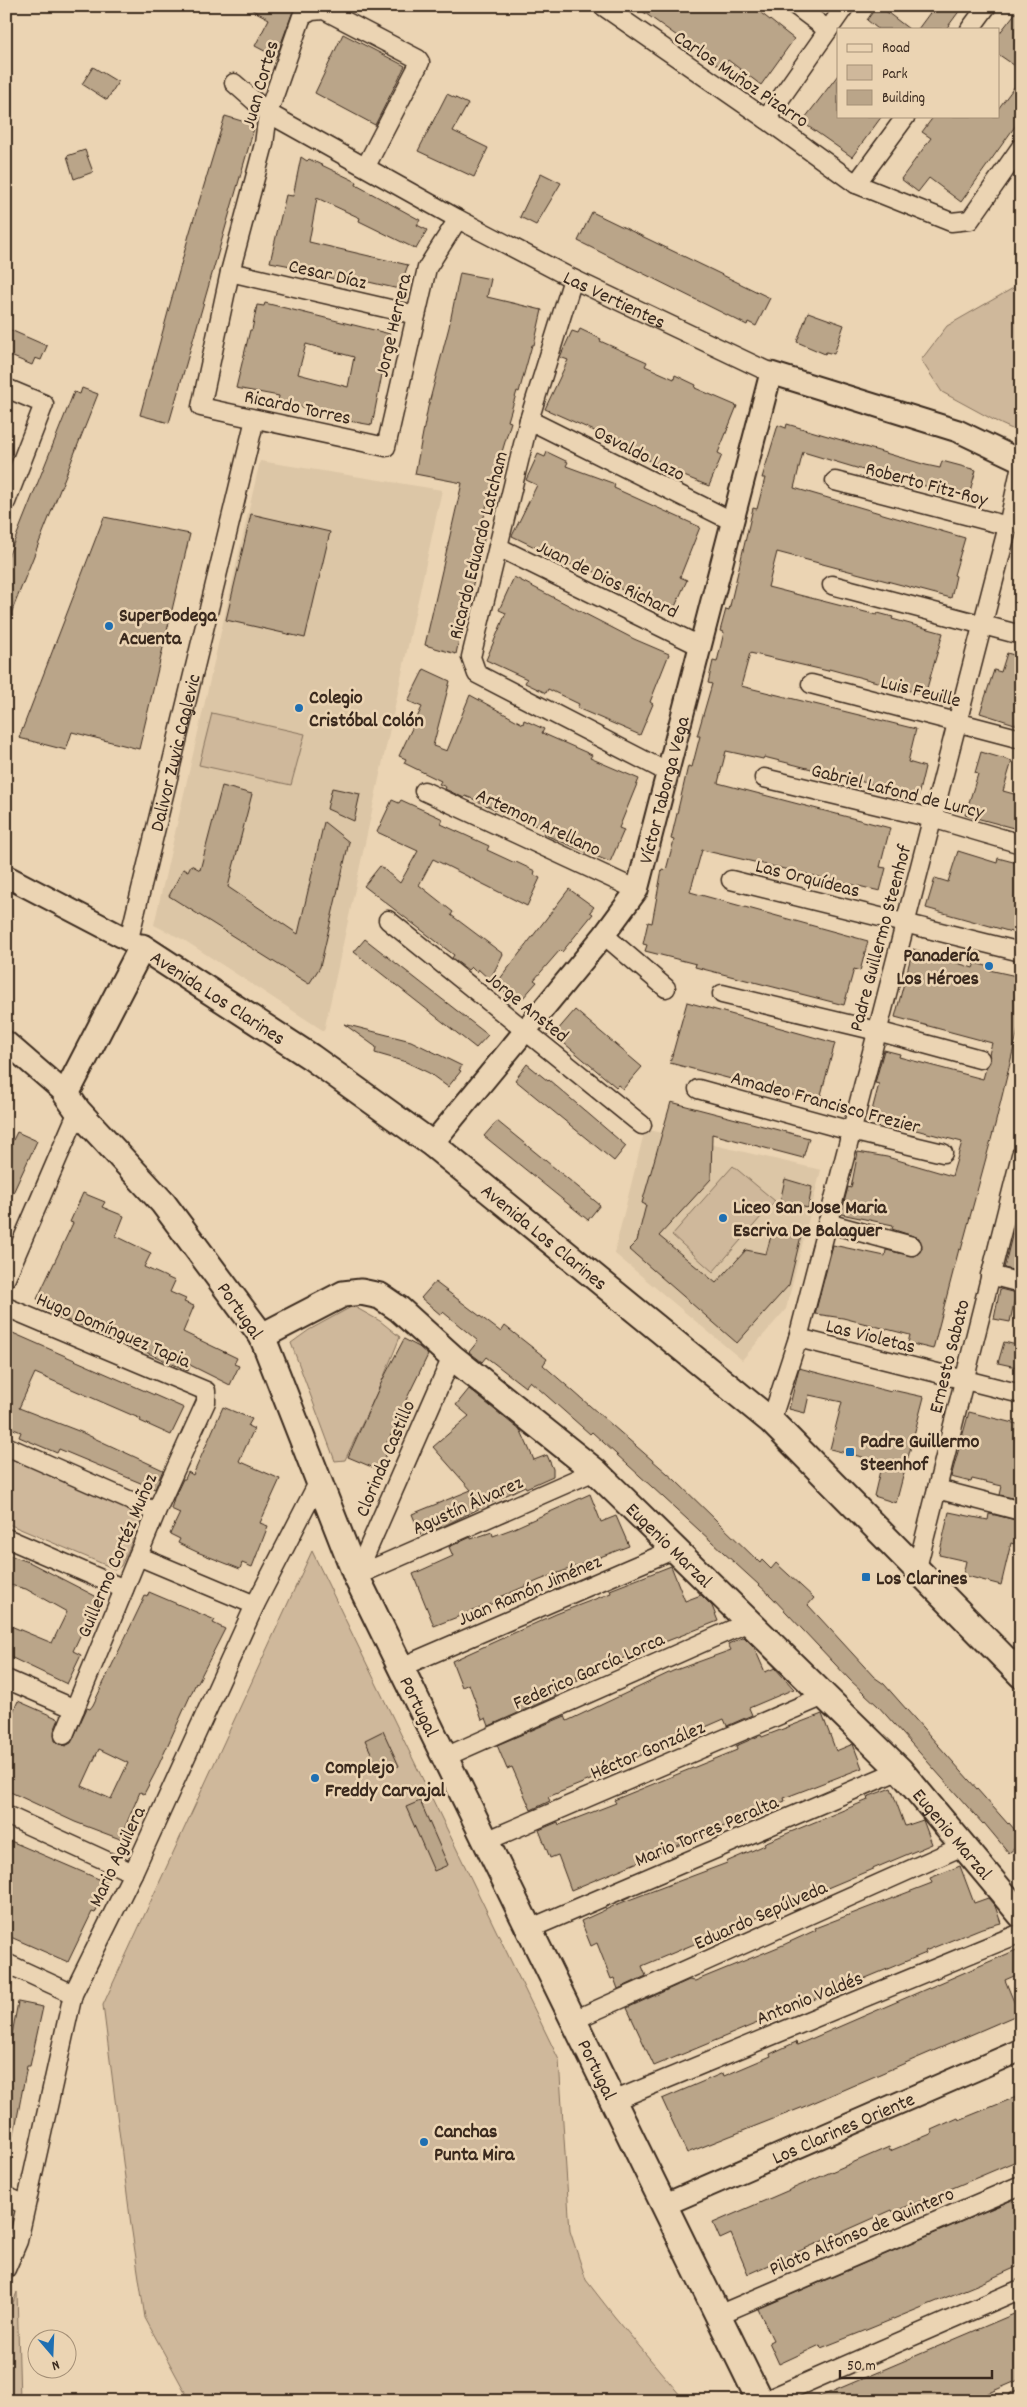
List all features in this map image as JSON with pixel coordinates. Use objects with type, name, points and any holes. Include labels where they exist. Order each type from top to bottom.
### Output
[{"type":"main road","name":"Dalivor Zuvic Caglevic","points":[[72,1102],[135,943]]},
{"type":"main road","name":"Avenida Los Clarines","points":[[135,943],[303,1052],[432,1144],[771,1421],[1021,1675]]},
{"type":"main road","name":"Portugal","points":[[72,1102],[163,1203],[262,1336],[356,1576],[718,2315],[762,2401]]},
{"type":"main road","name":"Eugenio Marzal","points":[[262,1336],[343,1294],[361,1292],[380,1296],[399,1308],[452,1357],[595,1471],[675,1549],[900,1770],[1021,1915]]},
{"type":"street","name":"Carlos Muñoz Pizarro","points":[[603,6],[766,118],[856,184],[951,222],[970,220],[1021,147]]},
{"type":"street","points":[[796,6],[828,30]]},
{"type":"street","points":[[766,118],[845,6]]},
{"type":"street","points":[[971,28],[987,6]]},
{"type":"street","name":"Juan Cortes","points":[[201,407],[230,272],[264,144],[268,113],[302,16],[312,11],[324,10],[418,59],[419,66],[366,166]]},
{"type":"street","name":"Las Vertientes","points":[[234,83],[268,113],[458,219],[573,279],[771,373],[958,431],[1021,461]]},
{"type":"street","points":[[856,184],[905,118]]},
{"type":"street","name":"Jorge Herrera","points":[[386,447],[427,268],[458,219]]},
{"type":"street","name":"Cesar Díaz","points":[[230,272],[416,315]]},
{"type":"street","name":"Ricardo Eduardo Latcham","points":[[573,279],[530,420],[472,657],[477,674],[667,772]]},
{"type":"street","name":"Víctor Taborga Vega","points":[[432,1144],[604,934],[637,890],[771,373]]},
{"type":"street","points":[[6,388],[44,404],[6,502]]},
{"type":"street","name":"Ricardo Torres","points":[[201,407],[386,447]]},
{"type":"street","name":"Dalivor Zuvic Caglevic","points":[[135,943],[255,419]]},
{"type":"street","name":"Osvaldo Lazo","points":[[530,420],[732,521]]},
{"type":"street","name":"Padre Guillermo Steenhof","points":[[771,1421],[798,1338],[1008,526],[1021,465]]},
{"type":"street","name":"Roberto Fitz-Roy","points":[[835,481],[1008,526]]},
{"type":"street","name":"Juan de Dios Richard","points":[[498,548],[700,646]]},
{"type":"street","points":[[832,585],[1021,635]]},
{"type":"street","name":"Luis Feuille","points":[[811,684],[958,720],[1021,738]]},
{"type":"street","name":"Gabriel Lafond de Lurcy","points":[[764,778],[932,818],[1021,844]]},
{"type":"street","name":"Artemon Arellano","points":[[424,791],[637,890]]},
{"type":"street","name":"Avenida Los Clarines","points":[[6,876],[135,943]]},
{"type":"street","name":"Las Orquídeas","points":[[731,880],[1021,952]]},
{"type":"street","name":"Jorge Ansted","points":[[388,920],[642,1125]]},
{"type":"street","points":[[604,934],[666,988]]},
{"type":"street","points":[[722,994],[877,1031],[980,1059]]},
{"type":"street","points":[[6,1042],[72,1102]]},
{"type":"street","name":"Amadeo Francisco Frezier","points":[[698,1089],[851,1131],[943,1153]]},
{"type":"street","name":"Dalivor Zuvic Caglevic","points":[[6,1278],[72,1102]]},
{"type":"street","name":"Ernesto Sabato","points":[[917,1568],[990,1275],[1018,1180],[1021,1155]]},
{"type":"street","points":[[828,1223],[912,1246]]},
{"type":"street","points":[[990,1275],[1021,1283]]},
{"type":"street","name":"Hugo Domínguez Tapia","points":[[6,1306],[206,1391]]},
{"type":"street","name":"Las Violetas","points":[[798,1338],[1021,1394]]},
{"type":"street","name":"Clorinda Castillo","points":[[356,1576],[452,1357]]},
{"type":"street","name":"Guillermo Cortéz Muñoz","points":[[64,1735],[156,1512],[206,1402],[206,1391]]},
{"type":"street","points":[[6,1446],[156,1512]]},
{"type":"street","name":"Agustín Álvarez","points":[[356,1576],[595,1471]]},
{"type":"street","name":"Mario Aguilera","points":[[6,2269],[18,2241],[73,1994],[133,1873],[255,1605],[319,1481]]},
{"type":"street","points":[[937,1490],[1021,1511]]},
{"type":"street","points":[[6,1538],[124,1589]]},
{"type":"street","name":"Juan Ramón Jiménez","points":[[401,1667],[675,1549]]},
{"type":"street","points":[[138,1556],[255,1605]]},
{"type":"street","name":"Federico García Lorca","points":[[444,1757],[749,1622]]},
{"type":"street","points":[[6,1679],[75,1709]]},
{"type":"street","name":"Héctor González","points":[[486,1841],[824,1696]]},
{"type":"street","name":"Mario Torres Peralta","points":[[529,1930],[900,1770]]},
{"type":"street","points":[[6,1815],[133,1873]]},
{"type":"street","name":"Eduardo Sepúlveda","points":[[574,2020],[963,1846]]},
{"type":"street","name":"Antonio Valdés","points":[[613,2101],[1021,1933]]},
{"type":"street","points":[[6,1964],[73,1994]]},
{"type":"street","name":"Los Clarines Oriente","points":[[664,2204],[1021,2050]]},
{"type":"street","name":"Piloto Alfonso de Quintero","points":[[718,2315],[1021,2184]]},
{"type":"street","points":[[6,2196],[26,2204]]},
{"type":"street","points":[[762,2401],[1021,2289]]},
{"type":"shaded area","name":"Colegio Cristóbal Colón","points":[[260,461],[442,490],[324,1031],[184,940],[154,925]]},
{"type":"shaded area","name":"Liceo San Jose Maria Escriva De Balaguer","points":[[645,1129],[821,1170],[786,1309],[742,1360],[614,1253]]},
{"type":"green space","points":[[1015,287],[1021,289],[1021,433],[942,392],[921,360],[947,326]]},
{"type":"green space","points":[[212,713],[305,734],[291,785],[199,765]]},
{"type":"green space","name":"Liceo San Jose Maria Escriva De Balaguer","points":[[733,1166],[775,1201],[713,1272],[672,1235]]},
{"type":"green space","points":[[353,1306],[380,1321],[400,1337],[380,1386],[345,1460],[335,1461],[291,1343],[309,1330]]},
{"type":"green space","points":[[6,1453],[140,1513],[142,1520],[121,1566],[115,1569],[6,1523]]},
{"type":"green space","points":[[312,1551],[559,2060],[570,2231],[586,2280],[685,2401],[190,2401],[145,2318],[131,2225],[103,2005]]},
{"type":"green space","points":[[17,2292],[20,2401],[6,2401],[6,2322]]},
{"type":"building","points":[[245,6],[295,6],[276,57],[255,46],[269,19]]},
{"type":"building","points":[[635,6],[766,6],[761,13],[794,39],[761,85],[728,60],[722,68]]},
{"type":"building","points":[[877,6],[879,6],[908,28],[877,28],[867,20]]},
{"type":"building","points":[[935,6],[963,6],[947,28],[919,28]]},
{"type":"building","points":[[1021,6],[1021,70],[1000,55],[1000,32]]},
{"type":"building","points":[[343,34],[405,66],[375,125],[315,93]]},
{"type":"building","points":[[93,67],[118,82],[107,100],[82,84]]},
{"type":"building","points":[[837,76],[837,118],[881,118],[852,157],[802,122]]},
{"type":"building","points":[[1021,78],[1021,118],[961,202],[929,178],[918,192],[901,179],[931,138],[922,132],[932,118],[1000,118],[1000,106]]},
{"type":"building","points":[[447,94],[468,104],[453,131],[488,148],[474,177],[418,151]]},
{"type":"building","points":[[225,116],[255,125],[169,423],[140,415],[189,235]]},
{"type":"building","points":[[85,150],[93,172],[74,179],[67,156]]},
{"type":"building","points":[[301,157],[357,182],[356,185],[420,220],[417,225],[427,230],[416,249],[359,221],[360,218],[317,198],[309,242],[408,265],[399,289],[347,277],[346,282],[311,273],[312,270],[270,262],[286,195],[293,196]]},
{"type":"building","points":[[541,173],[561,183],[536,225],[520,217]]},
{"type":"building","points":[[592,212],[770,298],[756,326],[748,322],[747,325],[578,241]]},
{"type":"building","points":[[460,273],[491,279],[487,297],[542,310],[534,345],[532,345],[519,392],[517,391],[508,421],[511,422],[489,495],[482,526],[487,527],[469,600],[466,600],[458,631],[461,631],[456,654],[425,645],[462,483],[415,474],[428,407],[449,327]]},
{"type":"building","points":[[265,303],[390,334],[372,425],[343,420],[343,418],[278,401],[279,396],[236,388],[257,305],[264,306]],"holes":[[[306,344],[354,357],[348,387],[298,374]]]},
{"type":"building","points":[[808,312],[844,325],[834,354],[826,352],[825,354],[797,342]]},
{"type":"building","points":[[6,328],[47,346],[41,360],[35,358],[32,365],[6,354]]},
{"type":"building","points":[[580,329],[601,339],[600,341],[647,362],[645,366],[674,379],[675,375],[696,385],[695,388],[737,406],[718,453],[722,455],[709,486],[664,468],[598,435],[599,433],[545,409],[568,360],[560,357],[572,331],[578,333]]},
{"type":"building","points":[[82,388],[98,394],[6,626],[6,562],[74,392],[80,394]]},
{"type":"building","points":[[787,424],[926,465],[940,468],[942,461],[976,470],[968,498],[900,479],[900,481],[803,452],[794,488],[965,538],[954,575],[956,576],[951,598],[777,552],[768,587],[877,615],[878,613],[893,617],[892,619],[943,633],[925,695],[829,669],[828,671],[750,653],[741,686],[916,729],[908,762],[925,767],[918,796],[764,757],[763,759],[726,751],[718,783],[890,828],[880,867],[886,868],[880,891],[702,850],[690,892],[868,941],[860,971],[854,969],[844,1005],[695,967],[696,964],[645,951],[647,945],[643,944],[648,922],[652,923],[662,869],[666,870],[674,840],[671,839],[688,766],[692,767],[700,736],[697,736],[712,684],[708,683],[713,661],[717,662],[724,632],[720,631],[726,609],[729,610],[753,508],[757,509],[765,478],[762,478],[778,425],[786,428]]},
{"type":"building","points":[[547,452],[568,462],[566,466],[615,484],[614,488],[700,527],[680,577],[687,580],[673,611],[611,585],[613,580],[586,568],[584,571],[512,536],[537,485],[526,480],[538,454],[545,457]]},
{"type":"building","points":[[251,514],[330,532],[305,638],[226,620]]},
{"type":"building","points":[[104,517],[190,534],[139,749],[72,732],[66,750],[19,738]]},
{"type":"building","points":[[514,577],[634,639],[669,654],[650,702],[653,704],[640,735],[577,708],[579,704],[548,689],[546,693],[525,683],[527,679],[486,660],[506,613],[499,610]]},
{"type":"building","points":[[1007,653],[1021,657],[1021,726],[980,713],[994,670],[1001,672]]},
{"type":"building","points":[[424,669],[450,681],[433,746],[447,751],[470,695],[523,724],[524,720],[544,729],[542,733],[592,755],[590,758],[639,779],[619,828],[624,830],[610,862],[543,834],[545,830],[516,817],[515,819],[473,799],[465,796],[464,798],[445,789],[446,787],[439,784],[441,781],[404,763],[406,759],[399,756],[422,707],[408,701]]},
{"type":"building","points":[[981,752],[1012,761],[1003,791],[1021,796],[1021,830],[965,815],[978,774],[975,773]]},
{"type":"building","points":[[222,786],[252,794],[228,887],[298,934],[324,822],[349,842],[320,967],[309,984],[169,896],[183,869],[188,871],[191,865],[200,870]]},
{"type":"building","points":[[332,788],[360,794],[354,821],[327,809]]},
{"type":"building","points":[[392,800],[399,803],[401,800],[443,819],[441,824],[489,846],[487,850],[535,871],[534,875],[540,878],[527,906],[433,859],[419,885],[453,912],[451,915],[503,954],[490,980],[478,969],[476,972],[471,967],[468,970],[452,958],[454,955],[364,886],[380,866],[400,883],[418,851],[377,832]]},
{"type":"building","points":[[958,851],[997,863],[998,858],[1017,863],[1016,869],[1021,870],[1021,912],[1015,933],[926,908],[935,878],[948,882]]},
{"type":"building","points":[[569,889],[594,907],[590,912],[593,914],[562,952],[560,950],[534,980],[537,982],[523,998],[520,995],[515,1001],[496,984]]},
{"type":"building","points":[[365,939],[488,1035],[476,1048],[354,952]]},
{"type":"building","points":[[913,949],[973,968],[975,963],[990,967],[989,970],[1021,977],[1021,1018],[995,1125],[961,1250],[959,1249],[933,1349],[908,1343],[910,1335],[843,1318],[815,1314],[833,1245],[885,1256],[886,1250],[914,1256],[922,1248],[919,1238],[892,1229],[893,1225],[841,1214],[848,1187],[851,1188],[858,1152],[887,1157],[952,1176],[962,1142],[870,1118],[879,1084],[875,1083],[884,1050],[900,1054],[899,1057],[983,1079],[990,1062],[989,1054],[992,1043],[895,1017]]},
{"type":"building","points":[[687,1002],[835,1043],[819,1102],[670,1063]]},
{"type":"building","points":[[575,1010],[642,1067],[623,1089],[618,1085],[616,1087],[558,1038],[560,1036],[556,1032]]},
{"type":"building","points":[[344,1024],[411,1041],[462,1066],[459,1070],[461,1071],[448,1087],[429,1073],[406,1062],[375,1053],[376,1047]]},
{"type":"building","points":[[527,1064],[549,1080],[626,1146],[614,1161],[515,1080]]},
{"type":"building","points":[[671,1102],[809,1138],[803,1158],[712,1134],[711,1179],[659,1236],[716,1283],[746,1250],[766,1254],[773,1229],[801,1236],[789,1285],[737,1343],[629,1249],[637,1241],[646,1205],[642,1203]]},
{"type":"building","points":[[497,1121],[600,1205],[588,1220],[484,1136]]},
{"type":"building","points":[[17,1132],[37,1141],[6,1208],[6,1154]]},
{"type":"building","points":[[785,1179],[812,1187],[808,1208],[780,1202]]},
{"type":"building","points":[[83,1193],[105,1202],[102,1207],[124,1216],[116,1236],[151,1253],[144,1267],[175,1281],[170,1292],[186,1299],[184,1302],[194,1306],[183,1332],[237,1358],[234,1364],[239,1366],[230,1385],[190,1365],[188,1371],[67,1320],[47,1311],[50,1305],[37,1299],[73,1223],[70,1222]]},
{"type":"building","points":[[1015,1224],[1021,1225],[1021,1272],[1004,1268]]},
{"type":"building","points":[[435,1282],[501,1332],[505,1326],[547,1359],[543,1365],[675,1480],[760,1563],[762,1560],[771,1569],[776,1563],[814,1598],[808,1605],[874,1677],[884,1684],[1009,1823],[1021,1837],[1021,1843],[1009,1853],[878,1706],[850,1680],[771,1596],[592,1432],[590,1434],[530,1381],[525,1387],[486,1357],[482,1362],[469,1352],[478,1341],[443,1312],[441,1315],[421,1298]]},
{"type":"building","points":[[1000,1289],[1016,1293],[1010,1322],[994,1319]]},
{"type":"building","points":[[6,1330],[184,1408],[171,1435],[140,1421],[141,1419],[35,1373],[19,1408],[81,1432],[163,1470],[155,1489],[59,1449],[57,1453],[19,1437],[21,1432],[11,1428],[6,1436]]},
{"type":"building","points":[[404,1339],[419,1347],[428,1355],[406,1400],[409,1401],[384,1448],[388,1450],[379,1470],[348,1457],[383,1379]]},
{"type":"building","points":[[1004,1342],[1021,1346],[1021,1368],[998,1363]]},
{"type":"building","points":[[799,1368],[891,1392],[892,1390],[924,1397],[896,1503],[874,1496],[882,1462],[830,1449],[842,1402],[809,1395],[805,1413],[789,1409]]},
{"type":"building","points":[[469,1389],[521,1431],[534,1460],[547,1455],[553,1469],[553,1476],[526,1488],[525,1486],[440,1528],[420,1534],[412,1514],[471,1490],[433,1447],[469,1416],[456,1405]]},
{"type":"building","points":[[223,1407],[252,1419],[248,1426],[254,1429],[239,1461],[280,1479],[260,1523],[268,1526],[252,1567],[242,1563],[240,1569],[178,1543],[180,1539],[170,1534],[180,1513],[171,1509],[174,1498],[188,1472],[193,1475]]},
{"type":"building","points":[[969,1412],[1021,1425],[1021,1500],[1000,1495],[1002,1486],[972,1479],[971,1482],[951,1477]]},
{"type":"building","points":[[590,1494],[601,1522],[616,1516],[629,1546],[540,1580],[498,1598],[499,1601],[434,1626],[413,1574],[453,1556],[449,1547],[471,1537],[471,1539],[492,1532],[493,1536]]},
{"type":"building","points":[[949,1512],[988,1520],[989,1514],[1020,1521],[1014,1544],[1011,1543],[1001,1585],[963,1575],[966,1561],[939,1555]]},
{"type":"building","points":[[6,1554],[29,1562],[97,1597],[73,1651],[81,1655],[67,1684],[6,1655],[6,1624],[52,1643],[67,1612],[26,1589],[6,1584]]},
{"type":"building","points":[[671,1566],[685,1601],[701,1595],[712,1606],[718,1621],[576,1677],[578,1681],[554,1690],[556,1696],[489,1726],[486,1718],[482,1720],[469,1684],[462,1687],[452,1661],[556,1614],[611,1593],[610,1590]]},
{"type":"building","points":[[149,1592],[215,1620],[213,1623],[225,1629],[196,1683],[155,1773],[144,1794],[140,1792],[120,1839],[75,1822],[6,1790],[6,1727],[18,1701],[59,1719],[54,1731],[55,1741],[65,1746],[71,1743],[87,1708],[90,1709],[93,1705],[145,1596],[147,1597]],"holes":[[[99,1749],[128,1763],[111,1799],[82,1786]]]},
{"type":"building","points":[[744,1637],[754,1647],[765,1672],[775,1668],[794,1689],[749,1708],[752,1715],[727,1726],[724,1719],[632,1759],[633,1761],[605,1774],[548,1797],[550,1801],[531,1810],[512,1767],[507,1769],[497,1745],[565,1716],[567,1721],[673,1671],[731,1650],[728,1644]]},
{"type":"building","points":[[822,1714],[836,1751],[853,1744],[862,1768],[784,1798],[785,1801],[571,1890],[558,1855],[550,1858],[539,1830],[558,1822],[559,1825],[616,1803],[614,1800],[737,1750],[736,1746],[761,1735],[762,1737]]},
{"type":"building","points":[[383,1731],[399,1766],[381,1774],[365,1740]]},
{"type":"building","points":[[891,1788],[905,1826],[923,1820],[932,1844],[642,1966],[646,1976],[618,1989],[614,1978],[611,1979],[597,1943],[591,1946],[581,1921],[618,1904],[727,1863],[765,1845],[764,1843],[868,1800],[867,1797]]},
{"type":"building","points":[[420,1801],[448,1865],[434,1871],[406,1807]]},
{"type":"building","points":[[6,1839],[108,1883],[95,1913],[92,1912],[68,1962],[6,1935]]},
{"type":"building","points":[[960,1866],[974,1903],[988,1898],[995,1906],[1001,1923],[982,1928],[925,1951],[926,1953],[654,2066],[627,2008],[689,1980],[695,1981],[783,1945],[816,1930],[815,1928],[932,1883],[930,1878]]},
{"type":"building","points":[[1021,1948],[1021,1973],[1005,1980],[1019,2014],[801,2108],[687,2153],[662,2099],[723,2073],[724,2076],[771,2056],[770,2054],[796,2042],[797,2045]]},
{"type":"building","points":[[18,2002],[43,2007],[30,2066],[27,2066],[14,2134],[6,2133],[6,2045],[10,2045]]},
{"type":"building","points":[[1021,2095],[1021,2159],[929,2198],[893,2212],[892,2210],[748,2274],[731,2234],[720,2239],[713,2223],[889,2147],[890,2151],[933,2133],[931,2130],[958,2118],[959,2120]]},
{"type":"building","points":[[1012,2200],[1021,2221],[1021,2265],[859,2333],[821,2348],[820,2345],[779,2364],[769,2342],[773,2340],[758,2309]]},
{"type":"building","points":[[1021,2311],[1021,2379],[970,2401],[810,2401]]},
{"type":"place","name":"SuperBodega Acuenta","points":[[109,626]]},
{"type":"place","name":"Colegio Cristóbal Colón","points":[[299,708]]},
{"type":"place","name":"Panadería Los Héroes","points":[[989,966]]},
{"type":"place","name":"Liceo San Jose Maria Escriva De Balaguer","points":[[723,1218]]},
{"type":"place","name":"Padre Guillermo Steenhof","points":[[850,1452]]},
{"type":"place","name":"Los Clarines","points":[[866,1577]]},
{"type":"place","name":"Complejo Freddy Carvajal","points":[[315,1778]]},
{"type":"place","name":"Canchas Punta Mira","points":[[424,2142]]}]
